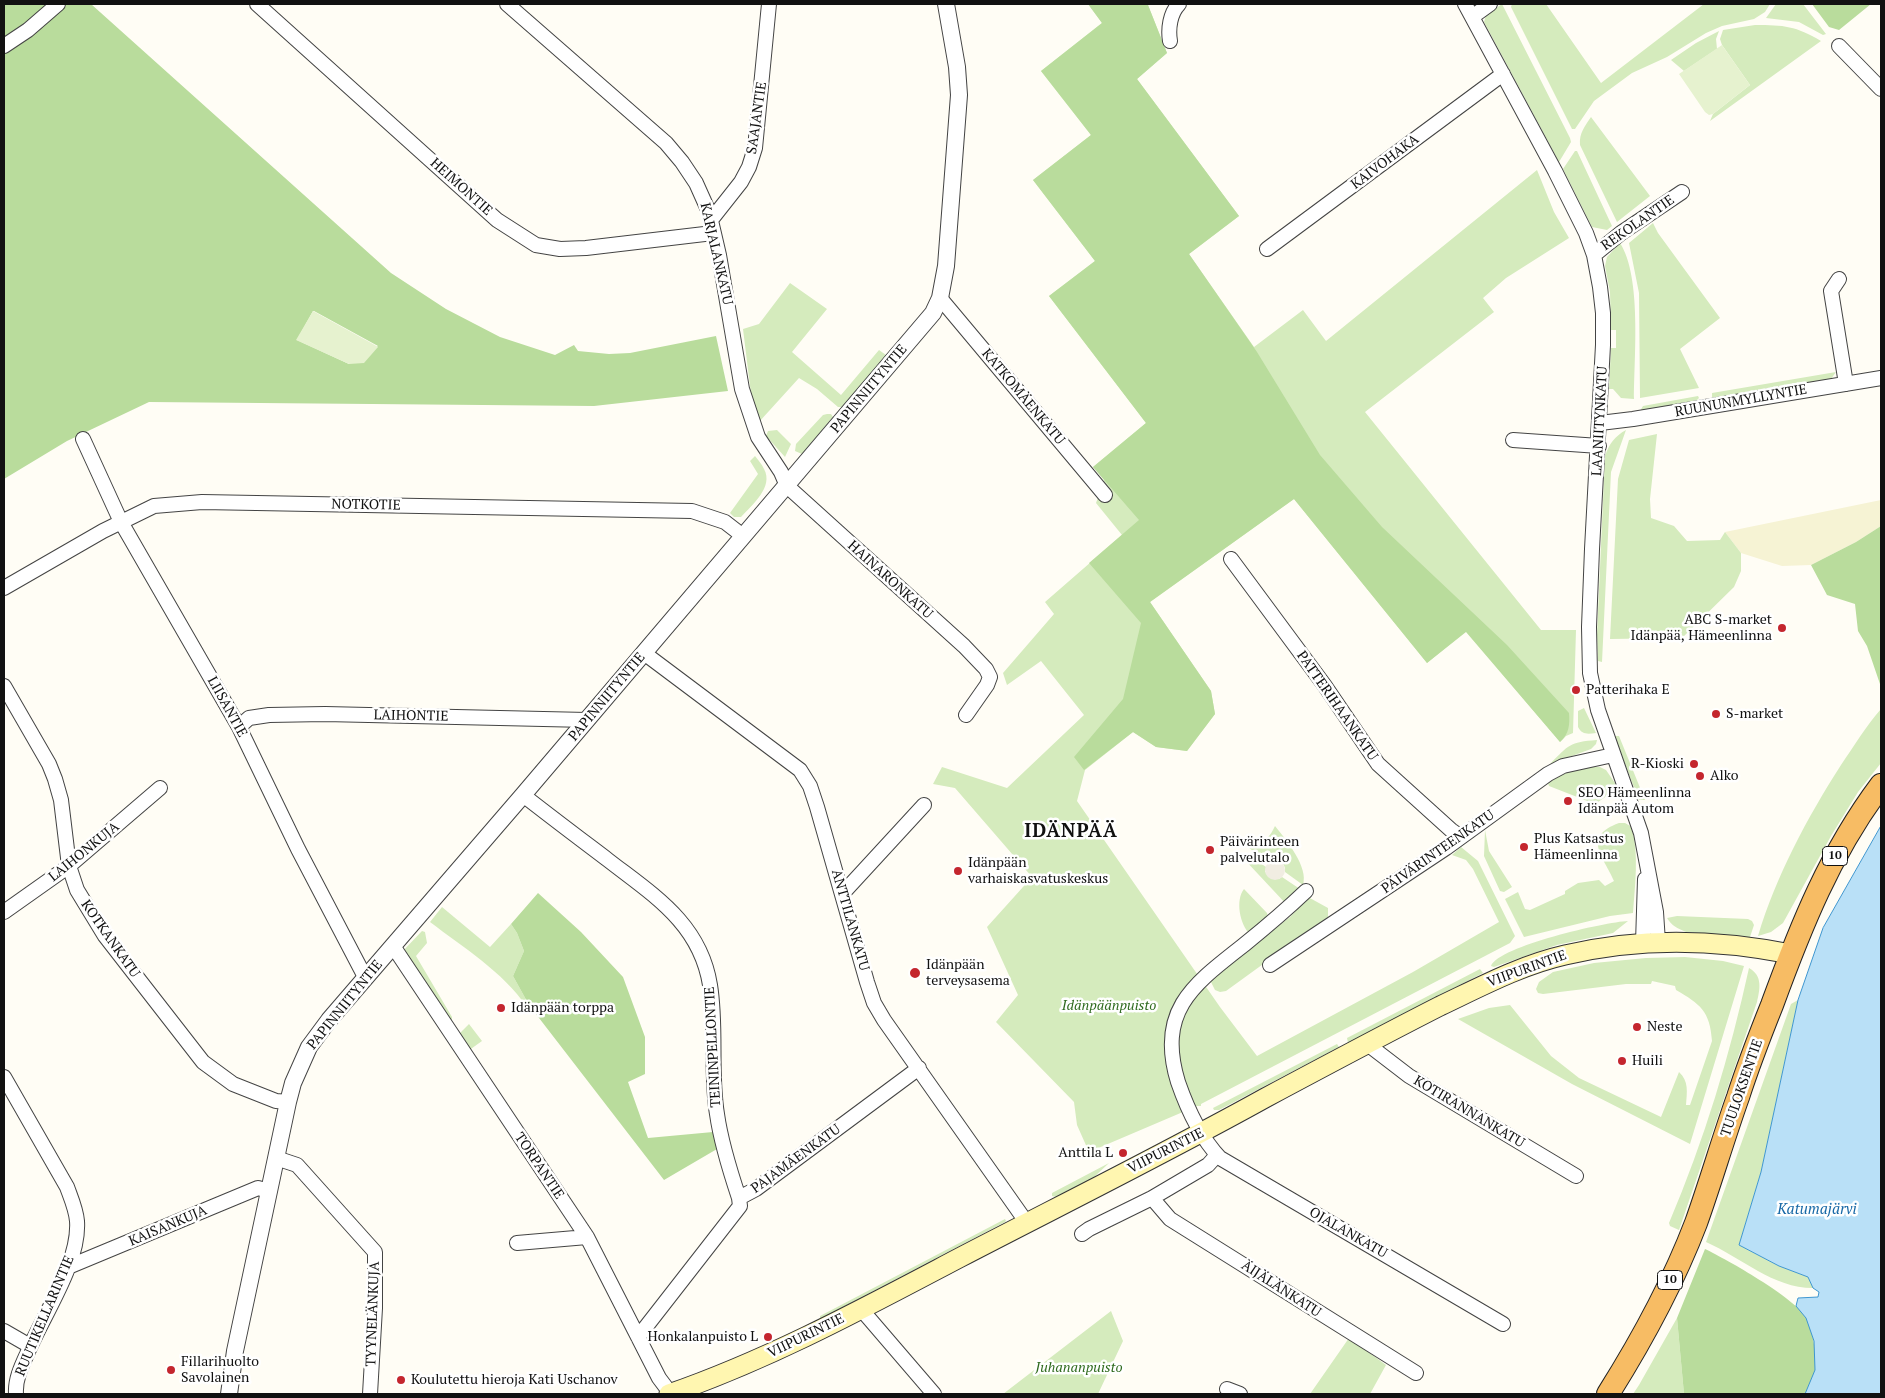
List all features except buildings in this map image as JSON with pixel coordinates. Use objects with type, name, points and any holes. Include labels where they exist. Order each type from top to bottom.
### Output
[{"type":"highway","name":"TUULOKSENTIE","points":[[1608,1394],[1633,1356],[1661,1301],[1695,1224],[1738,1096],[1789,959],[1821,883],[1845,840],[1881,785]]},
{"type":"main road","points":[[1760,948],[1786,936],[1807,916]]},
{"type":"main road","name":"VIIPURINTIE","points":[[1658,942],[1789,959]]},
{"type":"main road","name":"VIIPURINTIE","points":[[670,1394],[761,1358],[861,1309],[1202,1133],[1366,1043],[1492,981],[1524,968],[1562,955],[1626,944],[1658,942],[1726,943],[1760,948],[1789,959]]},
{"type":"street","points":[[4,46],[28,30],[58,4]]},
{"type":"street","name":"HEIMONTIE","points":[[257,4],[497,220],[536,245],[560,249],[586,248],[712,227]]},
{"type":"street","name":"KARJALANKATU","points":[[507,4],[666,143],[696,183],[712,227],[742,389],[758,437],[780,472],[786,486]]},
{"type":"street","name":"SAAJANTIE","points":[[712,227],[741,182],[749,167],[755,148],[769,4]]},
{"type":"street","name":"PAPINNIITYNTIE","points":[[229,1394],[235,1351],[288,1102],[296,1075],[309,1047],[365,977],[523,795],[933,313],[944,284],[959,95],[957,67],[946,4]]},
{"type":"street","points":[[1170,41],[1168,30],[1175,8],[1179,4]]},
{"type":"street","name":"LAANIITYNKATU","points":[[1465,4],[1580,222],[1594,255],[1603,313],[1599,446],[1589,626],[1590,673],[1598,710],[1635,812],[1656,912],[1658,942]]},
{"type":"street","points":[[1472,17],[1490,4]]},
{"type":"street","points":[[1839,46],[1881,89]]},
{"type":"street","name":"KAIVOHAKA","points":[[1267,249],[1503,74]]},
{"type":"street","name":"REKOLANTIE","points":[[1594,255],[1621,233],[1682,192]]},
{"type":"street","points":[[1839,279],[1831,290],[1846,384]]},
{"type":"street","name":"KATKOMÄENKATU","points":[[940,298],[1105,495]]},
{"type":"street","name":"RUUNUNMYLLYNTIE","points":[[1600,423],[1643,418],[1881,378]]},
{"type":"street","name":"LIISANTIE","points":[[83,439],[121,522],[240,727],[298,849],[365,977]]},
{"type":"street","points":[[1513,440],[1599,446]]},
{"type":"street","name":"HAINARONKATU","points":[[786,486],[964,646],[986,669],[990,677],[987,685],[966,714]]},
{"type":"street","name":"NOTKOTIE","points":[[4,588],[121,522],[154,506],[202,502],[692,511],[725,522],[743,536]]},
{"type":"street","name":"PATTERIHAANKATU","points":[[1231,559],[1325,686],[1378,764],[1461,837]]},
{"type":"street","name":"ANTTILANKATU","points":[[644,653],[800,770],[810,786],[874,1003],[1027,1223]]},
{"type":"street","name":"KOTKANKATU","points":[[4,686],[56,779],[61,800],[69,866],[77,890],[104,936],[203,1062],[233,1084],[276,1101],[288,1102]]},
{"type":"street","name":"LAIHONTIE","points":[[240,727],[249,718],[325,714],[587,720]]},
{"type":"street","name":"PÄIVÄRINTEENKATU","points":[[1270,965],[1461,837],[1548,774],[1563,766],[1613,755]]},
{"type":"street","name":"LAIHONKUJA","points":[[4,912],[69,866],[160,788]]},
{"type":"street","name":"TEININPELLONTIE","points":[[523,795],[666,904],[689,931],[695,942],[702,956],[710,984],[716,1113],[726,1158],[739,1198]]},
{"type":"street","points":[[843,893],[924,804]]},
{"type":"street","name":"OJALANKATU","points":[[1306,891],[1279,917],[1202,978],[1188,993],[1176,1016],[1171,1040],[1173,1065],[1181,1091],[1210,1148],[1217,1156],[1503,1324]]},
{"type":"street","name":"TORPANTIE","points":[[393,946],[406,969],[586,1237],[659,1378],[670,1394]]},
{"type":"street","name":"KOTIRANNANKATU","points":[[1366,1043],[1409,1076],[1576,1176]]},
{"type":"street","name":"PAJAMÄENKATU","points":[[638,1337],[740,1206],[739,1198],[756,1189],[919,1068]]},
{"type":"street","name":"RUUTIKELLARINTIE","points":[[4,1077],[67,1187],[77,1221],[76,1237],[68,1267],[18,1374],[16,1394]]},
{"type":"street","points":[[1082,1234],[1088,1229],[1152,1198],[1208,1165],[1217,1156]]},
{"type":"street","name":"TYYNELÄNKUJA","points":[[276,1158],[297,1165],[375,1252],[375,1308],[370,1394]]},
{"type":"street","name":"KAISANKUJA","points":[[68,1267],[258,1188],[269,1191]]},
{"type":"street","name":"ÄIJÄLÄNKATU","points":[[1152,1198],[1170,1219],[1416,1373]]},
{"type":"street","points":[[516,1244],[586,1237]]},
{"type":"street","points":[[861,1309],[934,1394]]},
{"type":"street","points":[[4,1331],[30,1346]]},
{"type":"shaded area","points":[[1881,500],[1881,526],[1856,542],[1811,565],[1782,566],[1741,553],[1725,532]]},
{"type":"shaded area","points":[[1275,860],[1282,863],[1285,870],[1282,877],[1275,880],[1268,877],[1265,870],[1268,863]]},
{"type":"green space","points":[[4,4],[91,4],[391,273],[446,309],[500,337],[555,355],[574,345],[578,351],[609,354],[630,353],[716,336],[728,391],[594,406],[149,402],[67,441],[4,479]],"holes":[[[314,311],[378,346],[349,364],[297,340]]]},
{"type":"green space","name":"Idänpäänpuisto","points":[[1088,4],[1150,4],[1148,5],[1167,53],[1137,79],[1239,216],[1189,254],[1254,347],[1303,310],[1326,341],[1537,170],[1554,212],[1569,238],[1506,278],[1483,298],[1494,312],[1365,412],[1541,630],[1576,630],[1573,733],[1566,736],[1560,742],[1466,631],[1427,663],[1294,499],[1150,602],[1211,691],[1215,714],[1187,751],[1156,747],[1133,732],[1085,770],[1077,801],[1220,1007],[1257,1056],[1413,972],[1499,922],[1473,869],[1466,860],[1452,855],[1461,847],[1478,861],[1515,936],[1510,943],[1201,1104],[1201,1106],[1197,1106],[1089,1152],[1077,1125],[1074,1102],[996,1022],[1018,995],[987,927],[1032,877],[955,788],[933,784],[942,767],[1007,788],[1084,715],[1041,661],[1007,685],[1003,673],[1054,614],[1045,602],[1122,535],[1096,503],[1104,480],[1093,467],[1146,423],[1049,296],[1095,261],[1033,180],[1091,135],[1041,71],[1102,23]]},
{"type":"green space","points":[[1088,4],[1150,4],[1148,5],[1167,53],[1137,79],[1239,216],[1189,254],[1257,352],[1320,455],[1382,527],[1507,645],[1569,713],[1568,729],[1560,742],[1466,632],[1427,663],[1294,499],[1150,602],[1211,691],[1215,714],[1187,751],[1156,747],[1133,732],[1084,770],[1074,757],[1123,699],[1141,623],[1089,563],[1139,520],[1093,467],[1146,423],[1049,296],[1095,261],[1033,180],[1091,135],[1041,71],[1102,23]]},
{"type":"green space","points":[[1502,4],[1570,138],[1571,142],[1559,162],[1484,22],[1486,15]]},
{"type":"green space","points":[[1512,4],[1546,4],[1601,83],[1704,4],[1770,4],[1765,12],[1754,19],[1722,26],[1706,33],[1667,57],[1632,73],[1594,101],[1575,129],[1572,129],[1511,7]]},
{"type":"green space","points":[[1776,4],[1803,4],[1826,34],[1823,35],[1799,22],[1766,18]]},
{"type":"green space","points":[[1812,4],[1871,4],[1839,30],[1829,27]]},
{"type":"green space","points":[[1755,25],[1790,27],[1821,41],[1710,121],[1713,114],[1750,85],[1722,45],[1720,39],[1723,30]]},
{"type":"green space","points":[[1719,31],[1716,39],[1717,49],[1684,71],[1671,60],[1696,43]]},
{"type":"green space","points":[[1722,45],[1750,85],[1713,114],[1709,115],[1679,74]]},
{"type":"green space","points":[[1591,117],[1650,196],[1617,222],[1580,145],[1581,133]]},
{"type":"green space","points":[[1575,151],[1577,151],[1612,226],[1607,230],[1592,227],[1563,169]]},
{"type":"green space","points":[[1653,223],[1658,233],[1720,318],[1680,349],[1699,388],[1640,398],[1639,293],[1629,243]]},
{"type":"green space","points":[[1620,243],[1627,258],[1634,296],[1634,399],[1621,398],[1613,389],[1609,389],[1611,348],[1616,348],[1616,330],[1611,330],[1610,292],[1605,266],[1607,257]]},
{"type":"green space","points":[[790,283],[827,309],[792,352],[841,395],[879,350],[886,355],[842,407],[838,407],[817,389],[799,378],[759,422],[751,394],[743,329],[759,324]]},
{"type":"green space","points":[[313,311],[378,347],[364,363],[349,364],[296,340]]},
{"type":"green space","points":[[1836,372],[1831,379],[1712,398],[1712,393]]},
{"type":"green space","points":[[1698,396],[1699,398],[1696,401],[1640,411],[1643,406]]},
{"type":"green space","points":[[831,414],[833,417],[802,454],[795,451],[796,444],[823,415]]},
{"type":"green space","points":[[777,430],[791,444],[785,457],[766,436],[768,431]]},
{"type":"green space","points":[[1626,430],[1611,472],[1602,662],[1598,661],[1597,635],[1605,456],[1613,441]]},
{"type":"green space","points":[[1657,434],[1650,499],[1651,518],[1674,526],[1687,541],[1720,540],[1725,532],[1741,553],[1741,571],[1734,587],[1682,638],[1610,639],[1618,479],[1629,440]]},
{"type":"green space","points":[[755,456],[762,465],[766,476],[764,489],[741,517],[734,517],[730,513],[758,474],[750,461]]},
{"type":"green space","points":[[1881,526],[1880,684],[1867,646],[1858,631],[1855,604],[1827,595],[1811,565],[1856,542]]},
{"type":"green space","points":[[1584,708],[1596,733],[1583,733],[1578,727],[1578,711]]},
{"type":"green space","points":[[1881,709],[1881,763],[1858,792],[1831,836],[1783,923],[1771,932],[1758,936],[1774,891],[1793,848],[1841,765]]},
{"type":"green space","points":[[1614,736],[1619,736],[1645,800],[1639,800]]},
{"type":"green space","points":[[1597,740],[1591,749],[1550,764],[1575,743]]},
{"type":"green space","points":[[1585,767],[1600,767],[1606,770],[1615,783],[1616,788],[1614,791],[1598,802],[1590,802],[1549,786],[1548,783],[1555,777],[1565,772]]},
{"type":"green space","points":[[1619,823],[1625,823],[1632,827],[1634,838],[1636,870],[1633,913],[1610,916],[1524,937],[1505,899],[1518,892],[1525,909],[1530,910],[1565,894],[1565,891],[1578,883],[1599,880],[1605,886],[1614,881],[1601,856],[1598,841],[1607,829]]},
{"type":"green space","points":[[1275,826],[1300,862],[1303,870],[1303,885],[1285,872],[1282,861],[1274,860],[1269,862],[1249,848],[1252,842],[1266,839]]},
{"type":"green space","points":[[1485,830],[1489,851],[1512,887],[1504,892],[1500,891],[1484,856]]},
{"type":"green space","points":[[1247,854],[1266,867],[1265,872],[1279,879],[1282,877],[1300,889],[1287,905],[1244,859]]},
{"type":"green space","points":[[1244,889],[1267,913],[1268,917],[1250,934],[1241,919],[1239,906]]},
{"type":"green space","points":[[538,893],[581,932],[623,977],[645,1037],[645,1074],[628,1082],[648,1138],[713,1132],[717,1149],[664,1180],[529,1005],[513,976],[524,951],[517,933],[511,924]]},
{"type":"green space","points":[[1308,897],[1328,908],[1328,917],[1226,991],[1220,992],[1215,990],[1210,980],[1217,972],[1290,917]]},
{"type":"green space","points":[[442,907],[490,947],[511,924],[517,933],[524,951],[513,976],[529,1005],[527,1007],[494,971],[430,922]]},
{"type":"green space","points":[[1677,916],[1748,919],[1754,925],[1750,937],[1686,932],[1675,926],[1667,918]]},
{"type":"green space","points":[[1628,921],[1613,933],[1557,945],[1494,967],[1491,966],[1498,958],[1532,943],[1577,930]]},
{"type":"green space","points":[[422,931],[425,932],[427,943],[416,956],[452,1017],[452,1021],[448,1020],[401,953]]},
{"type":"green space","points":[[1685,957],[1723,961],[1744,966],[1690,1144],[1572,1084],[1458,1019],[1489,1008],[1510,1005],[1551,1056],[1579,1078],[1661,1117],[1679,1072],[1686,1083],[1686,1105],[1690,1105],[1712,1041],[1709,1022],[1697,1004],[1676,990],[1675,986],[1652,981],[1651,984],[1626,984],[1543,994],[1538,993],[1536,989],[1539,982],[1553,972],[1594,963],[1646,958]]},
{"type":"green space","points":[[1749,968],[1757,975],[1759,983],[1757,1002],[1679,1230],[1670,1226],[1669,1223],[1705,1129],[1725,1065]]},
{"type":"green space","points":[[1480,969],[1483,973],[1348,1043],[1347,1038]]},
{"type":"green space","points":[[1798,1000],[1761,1172],[1739,1245],[1779,1266],[1808,1277],[1813,1288],[1798,1287],[1771,1278],[1706,1242],[1791,1004]]},
{"type":"green space","points":[[469,1024],[482,1041],[468,1051],[460,1040],[460,1033]]},
{"type":"green space","points":[[1337,1044],[1339,1047],[1219,1110],[1214,1110],[1213,1108]]},
{"type":"green space","points":[[1109,1163],[1091,1180],[1056,1197],[1052,1196],[1052,1193]]},
{"type":"green space","points":[[1005,1219],[1005,1222],[820,1319],[820,1316]]},
{"type":"green space","points":[[1705,1249],[1744,1270],[1788,1299],[1806,1317],[1815,1350],[1815,1370],[1805,1394],[1684,1394],[1677,1318]]},
{"type":"green space","name":"Juhananpuisto","points":[[1111,1311],[1123,1341],[1098,1394],[1003,1394]]},
{"type":"green space","points":[[1677,1318],[1684,1394],[1633,1394],[1639,1385]]},
{"type":"green space","points":[[1349,1338],[1386,1365],[1370,1394],[1310,1394]]},
{"type":"water","name":"Katumajärvi","points":[[1881,826],[1881,1394],[1805,1394],[1815,1370],[1814,1341],[1806,1318],[1796,1306],[1798,1298],[1818,1297],[1819,1292],[1813,1288],[1808,1277],[1779,1266],[1739,1245],[1761,1172],[1798,1000],[1823,928]]},
{"type":"place","name":"ABC S-market Idänpää, Hämeenlinna","points":[[1782,628]]},
{"type":"place","name":"Patterihaka E","points":[[1576,690]]},
{"type":"place","name":"S-market","points":[[1716,714]]},
{"type":"place","name":"R-Kioski","points":[[1694,764]]},
{"type":"place","name":"Alko","points":[[1700,776]]},
{"type":"place","name":"SEO Hämeenlinna Idänpää Autom","points":[[1568,801]]},
{"type":"place","name":"Plus Katsastus Hämeenlinna","points":[[1524,847]]},
{"type":"place","name":"Päivärinteen palvelutalo","points":[[1210,850]]},
{"type":"place","name":"Idänpään varhaiskasvatuskeskus","points":[[958,871]]},
{"type":"place","name":"Idänpään terveysasema","points":[[915,973]]},
{"type":"place","name":"Idänpään torppa","points":[[501,1008]]},
{"type":"place","name":"Neste","points":[[1637,1027]]},
{"type":"place","name":"Huili","points":[[1622,1061]]},
{"type":"place","name":"Anttila L","points":[[1123,1153]]},
{"type":"place","name":"Honkalanpuisto L","points":[[768,1337]]},
{"type":"place","name":"Fillarihuolto Savolainen","points":[[171,1370]]},
{"type":"place","name":"Koulutettu hieroja Kati Uschanov","points":[[401,1380]]},
{"type":"district","name":"IDÄNPÄÄ","points":[[1071,832]]}]
